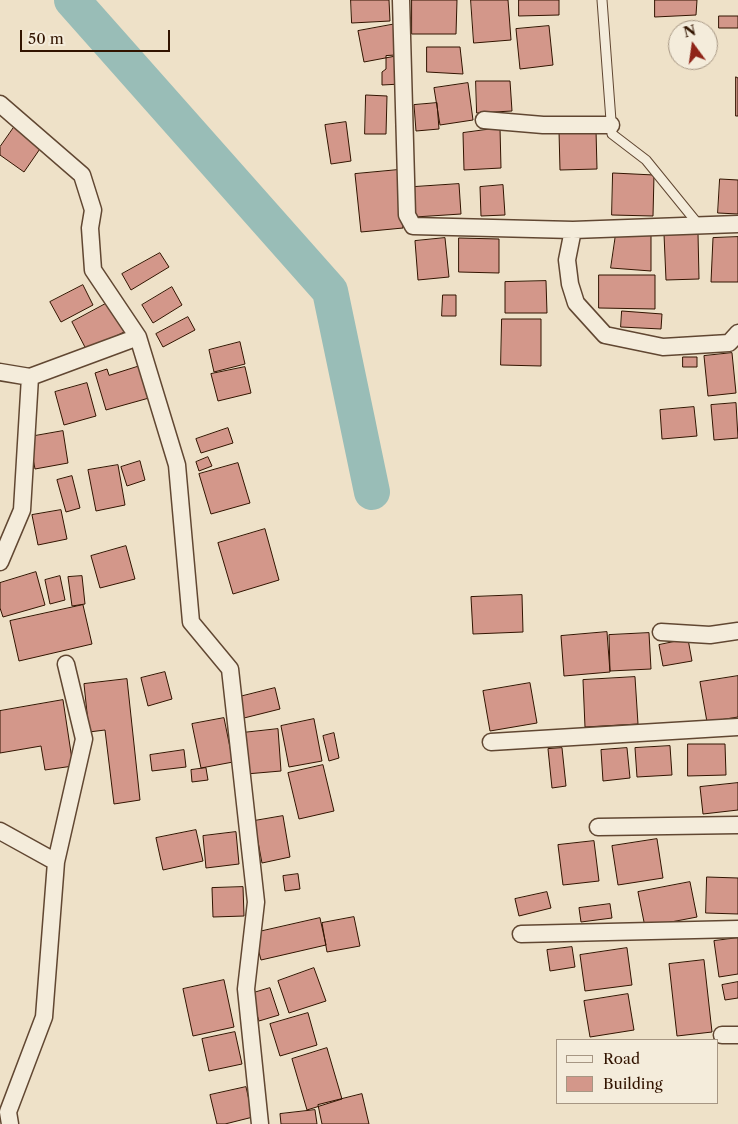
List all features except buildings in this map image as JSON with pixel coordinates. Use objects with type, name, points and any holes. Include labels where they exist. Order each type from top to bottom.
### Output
[{"type":"street","points":[[401,0],[407,215],[413,226],[572,230],[738,224]]},
{"type":"street","points":[[0,104],[82,175],[93,210],[90,228],[93,270],[138,337],[177,464],[191,622],[230,669],[256,902],[246,989],[260,1124]]},
{"type":"street","points":[[484,120],[542,125],[612,125]]},
{"type":"street","points":[[572,230],[568,260],[570,284],[576,304],[605,335],[663,347],[729,343],[738,333]]},
{"type":"street","points":[[0,372],[30,377],[138,337]]},
{"type":"street","points":[[0,562],[22,510],[30,377]]},
{"type":"street","points":[[660,632],[710,635],[738,631]]},
{"type":"street","points":[[10,1124],[8,1112],[44,1017],[56,862],[84,739],[66,664]]},
{"type":"street","points":[[491,742],[738,726]]},
{"type":"street","points":[[598,827],[738,825]]},
{"type":"street","points":[[0,831],[56,862]]},
{"type":"street","points":[[522,934],[738,929]]},
{"type":"lane","points":[[602,0],[612,134],[646,160],[698,224]]},
{"type":"waterway","points":[[72,0],[330,291],[372,492]]}]
